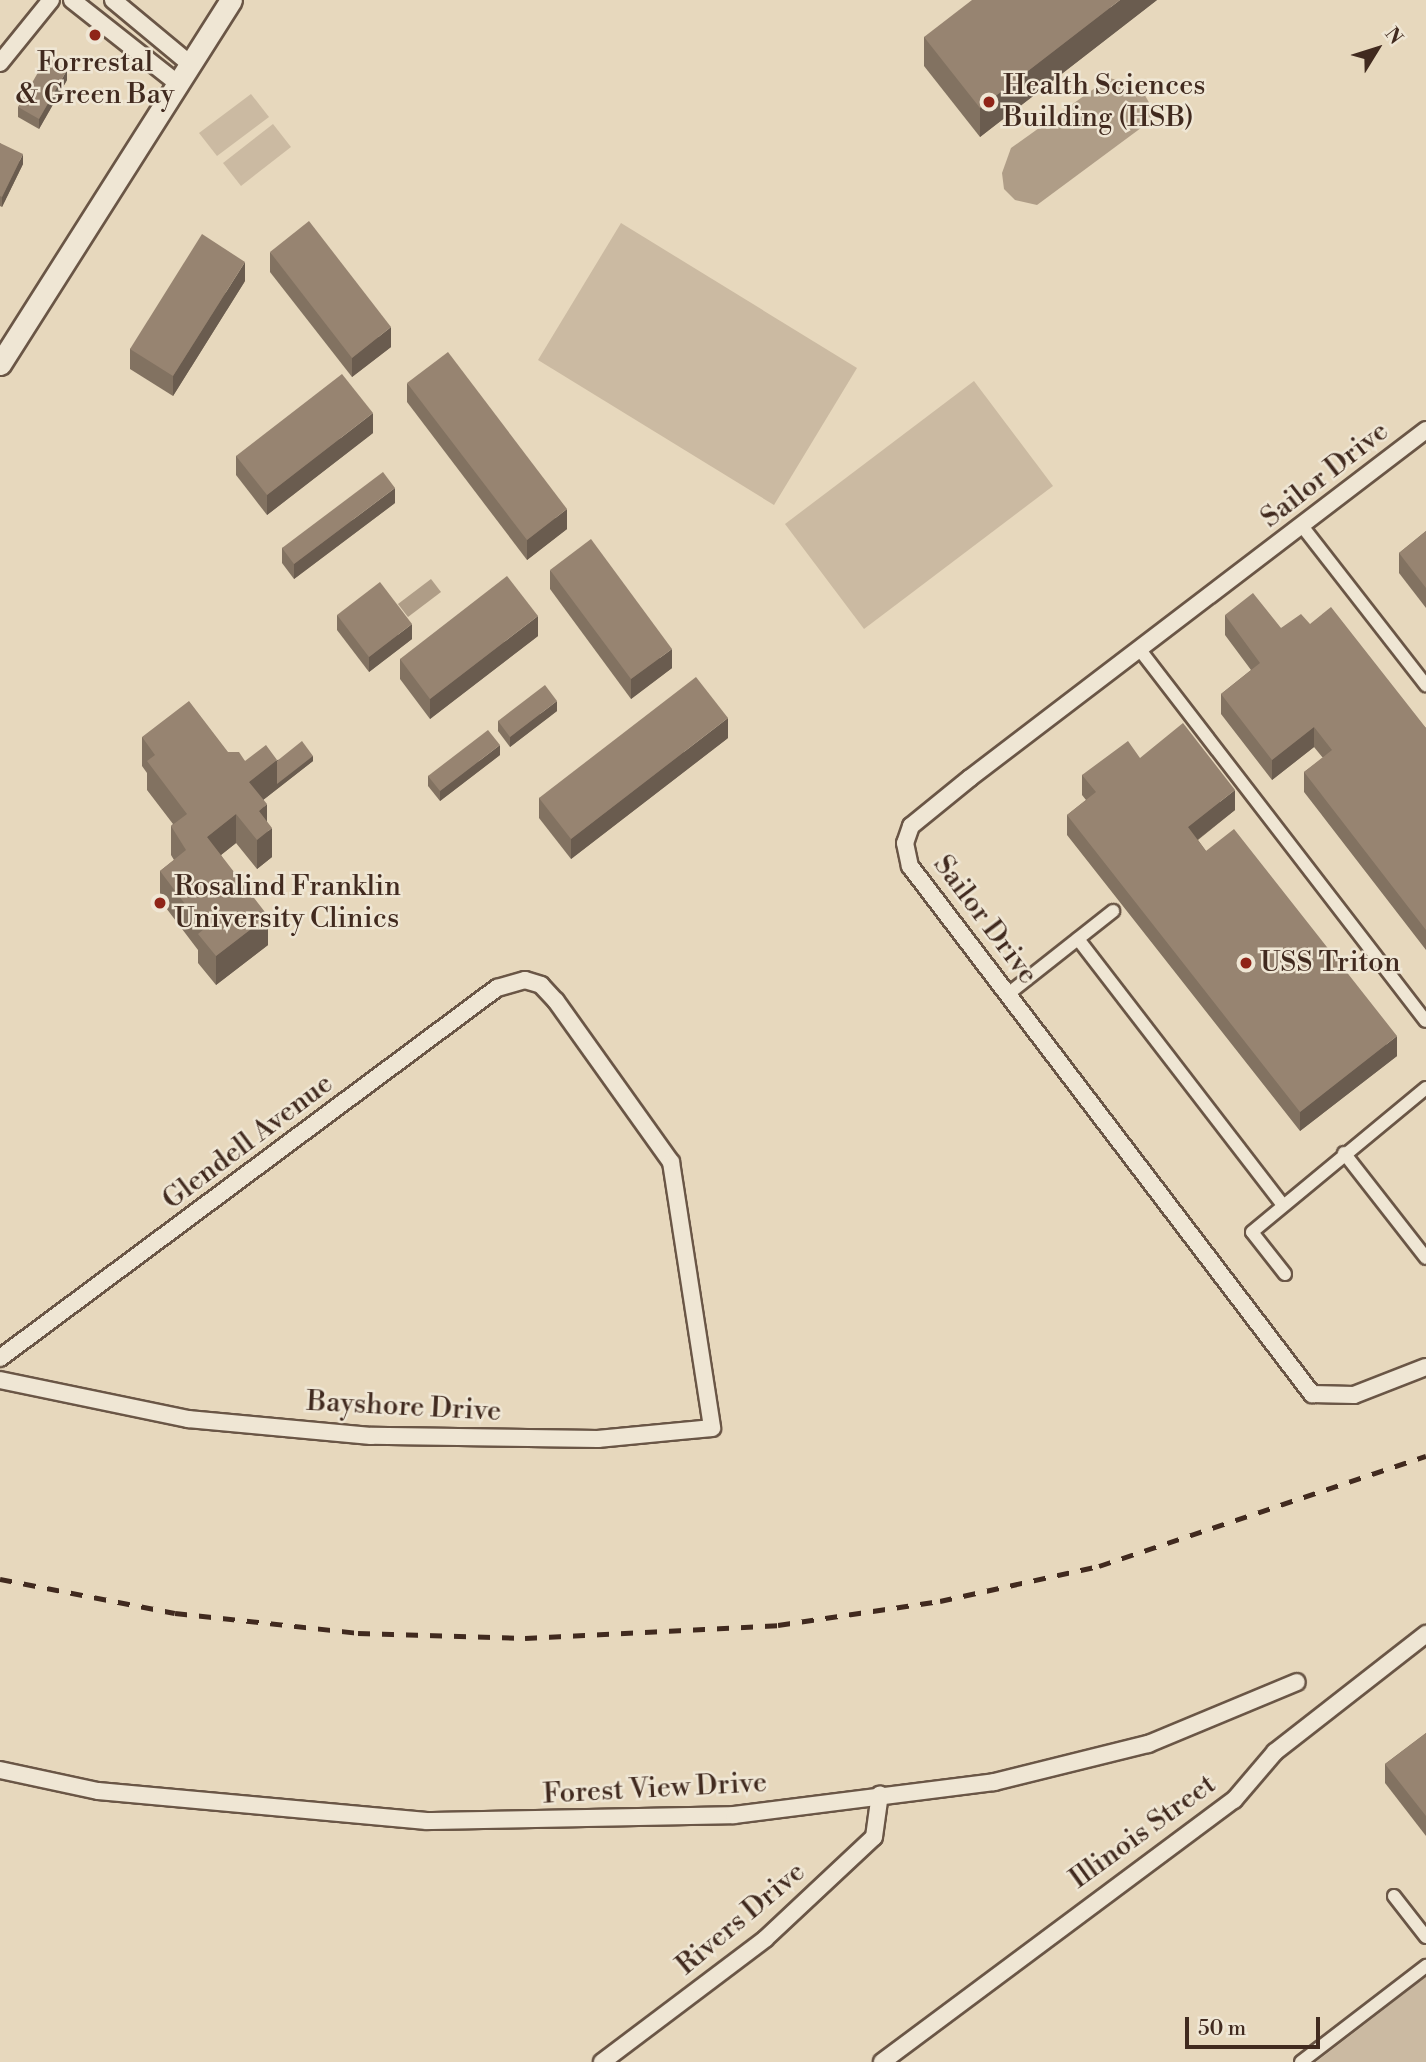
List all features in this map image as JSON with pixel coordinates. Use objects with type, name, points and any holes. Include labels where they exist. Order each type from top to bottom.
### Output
[{"type":"main road","points":[[0,364],[176,82],[231,0]]},
{"type":"street","points":[[0,63],[51,0]]},
{"type":"street","points":[[72,0],[176,82]]},
{"type":"street","points":[[113,0],[189,63]]},
{"type":"street","name":"Sailor Drive","points":[[1426,430],[911,826],[905,843],[910,866],[1312,1394],[1354,1395],[1426,1367]]},
{"type":"street","points":[[1302,526],[1426,685]]},
{"type":"street","points":[[1140,649],[1426,1021]]},
{"type":"street","points":[[1008,994],[1112,911]]},
{"type":"street","points":[[1078,939],[1281,1203]]},
{"type":"street","name":"Glendell Avenue","points":[[0,1358],[496,988],[518,979],[532,982]]},
{"type":"street","name":"Bayshore Drive","points":[[0,1380],[188,1419],[371,1436],[598,1439],[712,1428],[702,1332],[671,1162],[556,1001],[532,982]]},
{"type":"street","points":[[1285,1274],[1252,1233],[1281,1203],[1426,1088]]},
{"type":"street","points":[[1344,1153],[1426,1258]]},
{"type":"street","name":"Illinois Street","points":[[882,2062],[1234,1800],[1276,1752],[1426,1634]]},
{"type":"street","name":"Forest View Drive","points":[[0,1770],[98,1791],[427,1821],[734,1815],[880,1794],[994,1782],[1148,1744],[1297,1682]]},
{"type":"street","name":"Rivers Drive","points":[[602,2062],[765,1939],[874,1837],[880,1794]]},
{"type":"street","points":[[1394,1896],[1426,1937]]},
{"type":"street","points":[[1301,2062],[1426,1966]]},
{"type":"shaded area","points":[[1109,78],[1139,85],[1155,113],[1149,122],[1037,205],[1015,200],[1004,189],[1002,173],[1011,148]]},
{"type":"shaded area","points":[[251,94],[269,117],[217,156],[199,133]]},
{"type":"shaded area","points":[[273,124],[291,147],[241,186],[223,163]]},
{"type":"shaded area","points":[[621,223],[857,368],[774,505],[538,360]]},
{"type":"shaded area","points":[[974,381],[1053,486],[864,629],[785,524]]},
{"type":"shaded area","points":[[431,579],[441,592],[408,617],[398,604]]},
{"type":"shaded area","points":[[1426,1977],[1426,2062],[1316,2062]]},
{"type":"building","points":[[972,0],[1120,0],[980,108],[924,37]]},
{"type":"building","points":[[47,57],[67,70],[39,119],[18,107]]},
{"type":"building","points":[[0,143],[23,154],[2,197],[0,196]]},
{"type":"building","points":[[309,221],[391,327],[352,358],[270,252]]},
{"type":"building","points":[[202,234],[245,262],[173,376],[130,349]]},
{"type":"building","points":[[448,352],[567,509],[527,540],[407,383]]},
{"type":"building","points":[[342,374],[373,413],[267,495],[236,456]]},
{"type":"building","points":[[383,472],[395,488],[294,564],[282,548]]},
{"type":"building","points":[[1426,531],[1426,588],[1399,553]]},
{"type":"building","points":[[591,539],[672,649],[631,679],[550,570]]},
{"type":"building","points":[[507,576],[538,616],[430,699],[400,659]]},
{"type":"building","points":[[380,582],[412,624],[369,657],[337,615]]},
{"type":"building","points":[[1253,593],[1281,628],[1301,614],[1310,624],[1331,607],[1426,728],[1426,930],[1304,772],[1332,750],[1314,727],[1272,760],[1221,694],[1260,663],[1225,615]]},
{"type":"building","points":[[696,677],[728,718],[571,839],[539,798]]},
{"type":"building","points":[[545,685],[557,701],[510,737],[498,721]]},
{"type":"building","points":[[189,701],[228,752],[239,752],[245,761],[266,745],[277,760],[249,782],[267,804],[259,811],[272,828],[257,840],[236,814],[207,837],[268,916],[216,956],[198,934],[204,929],[160,871],[186,850],[171,826],[187,814],[147,761],[155,755],[142,737]]},
{"type":"building","name":"USS Triton","points":[[1183,723],[1235,790],[1188,827],[1206,851],[1234,829],[1397,1036],[1300,1112],[1067,815],[1096,792],[1082,775],[1128,741],[1140,758]]},
{"type":"building","points":[[488,730],[500,745],[440,791],[428,776]]},
{"type":"building","points":[[302,741],[313,756],[277,784],[277,761]]},
{"type":"building","points":[[1426,1733],[1426,1816],[1385,1764]]},
{"type":"railway","points":[[0,1579],[175,1613],[358,1633],[525,1638],[778,1625],[940,1601],[1099,1566],[1426,1456]]},
{"type":"place","name":"Forrestal & Green Bay","points":[[95,35]]},
{"type":"place","name":"Health Sciences Building (HSB)","points":[[989,102]]},
{"type":"place","name":"Rosalind Franklin University Clinics","points":[[160,903]]},
{"type":"place","name":"USS Triton","points":[[1246,963]]}]
